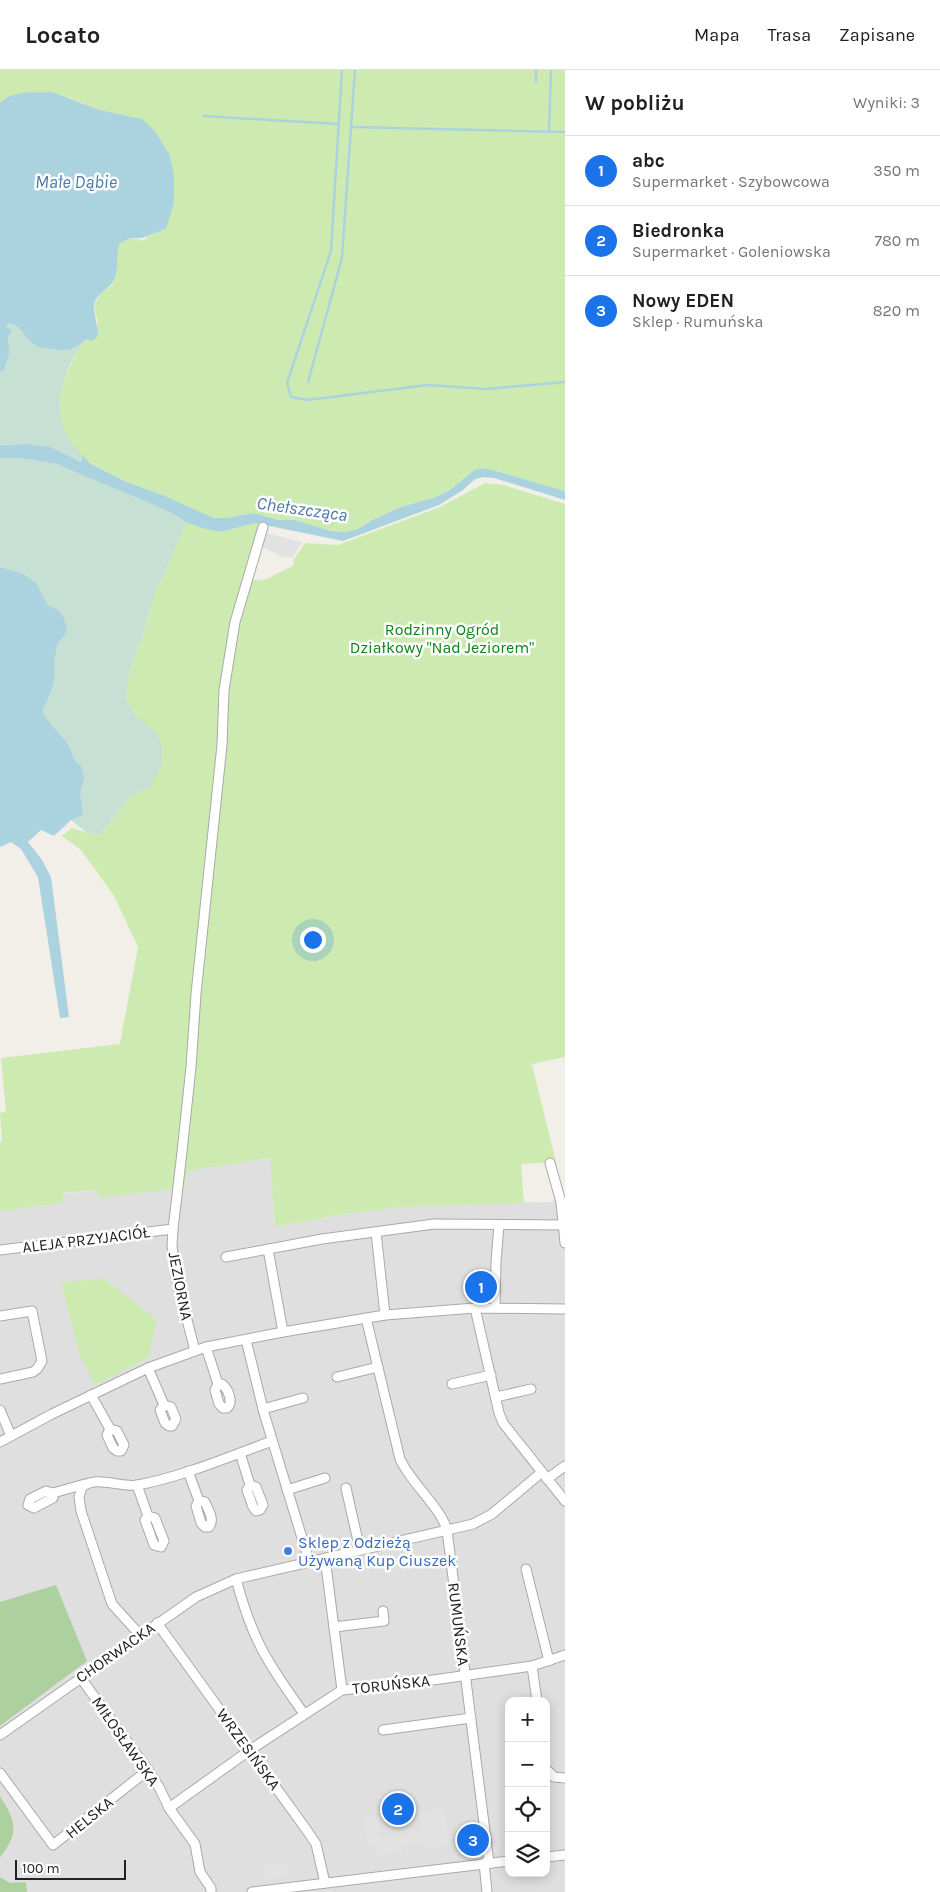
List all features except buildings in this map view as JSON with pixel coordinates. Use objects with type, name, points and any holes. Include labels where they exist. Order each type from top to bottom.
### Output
[{"type":"street","name":"JEZIORNA","points":[[195,1351],[176,1277],[172,1246],[173,1229],[191,1067],[196,994],[222,744],[224,690],[236,622],[263,527]]},
{"type":"street","points":[[550,1163],[563,1202],[565,1243]]},
{"type":"street","points":[[226,1257],[322,1239],[434,1224],[564,1225]]},
{"type":"street","points":[[495,1308],[499,1225]]},
{"type":"street","name":"ALEJA PRZYJACIÓŁ","points":[[0,1250],[173,1229]]},
{"type":"street","points":[[376,1232],[385,1315]]},
{"type":"street","points":[[268,1249],[283,1332]]},
{"type":"street","points":[[475,1308],[503,1424],[565,1501]]},
{"type":"street","points":[[0,1442],[148,1368],[206,1347],[385,1315],[475,1308],[565,1309]]},
{"type":"street","points":[[0,1316],[32,1311],[42,1361],[33,1372],[0,1379]]},
{"type":"street","name":"RUMUŃSKA","points":[[366,1318],[400,1459],[405,1469],[441,1517],[447,1530],[471,1718],[486,1863],[487,1892]]},
{"type":"street","points":[[246,1340],[272,1442],[309,1561]]},
{"type":"street","points":[[206,1347],[218,1384]]},
{"type":"street","points":[[337,1377],[378,1367]]},
{"type":"street","points":[[148,1368],[164,1405]]},
{"type":"street","points":[[452,1384],[490,1375]]},
{"type":"street","points":[[496,1397],[531,1389]]},
{"type":"street","points":[[92,1395],[110,1429]]},
{"type":"street","points":[[263,1409],[302,1398]]},
{"type":"street","points":[[0,1410],[11,1436]]},
{"type":"street","points":[[53,1494],[92,1482],[137,1485],[188,1471],[272,1442]]},
{"type":"street","points":[[240,1453],[250,1485]]},
{"type":"street","name":"CHORWACKA","points":[[0,1735],[157,1623],[207,1590],[236,1579],[472,1524],[492,1514],[545,1476],[565,1466]]},
{"type":"street","points":[[188,1471],[199,1501]]},
{"type":"street","points":[[288,1490],[325,1478]]},
{"type":"street","points":[[86,1484],[82,1487],[79,1505],[112,1604],[140,1635]]},
{"type":"street","points":[[137,1485],[148,1516]]},
{"type":"street","points":[[346,1488],[360,1550]]},
{"type":"street","points":[[325,1558],[342,1690]]},
{"type":"street","points":[[526,1569],[549,1661]]},
{"type":"street","points":[[236,1579],[248,1619],[261,1648],[304,1714]]},
{"type":"street","points":[[334,1627],[384,1621],[383,1611]]},
{"type":"street","name":"WRZESIŃSKA","points":[[157,1623],[316,1844],[324,1882]]},
{"type":"street","name":"TORUŃSKA","points":[[250,1750],[342,1690],[532,1666],[565,1655]]},
{"type":"street","points":[[532,1666],[536,1697]]},
{"type":"street","name":"MIŁOSŁAWSKA","points":[[80,1677],[148,1770],[159,1787],[168,1808],[195,1844],[200,1872],[211,1892]]},
{"type":"street","points":[[383,1730],[471,1718]]},
{"type":"street","points":[[168,1808],[250,1750]]},
{"type":"street","name":"HELSKA","points":[[0,1773],[53,1845],[148,1770]]},
{"type":"street","points":[[550,1774],[565,1778]]},
{"type":"street","points":[[550,1857],[565,1855]]},
{"type":"street","points":[[252,1892],[505,1861]]},
{"type":"shaded area","points":[[266,533],[302,542],[293,557],[283,557],[262,547]]},
{"type":"shaded area","points":[[271,1158],[275,1227],[344,1214],[400,1207],[434,1204],[553,1202],[554,1198],[565,1198],[565,1892],[0,1892],[0,1211],[63,1203],[63,1194],[97,1190],[99,1198],[187,1171]]},
{"type":"shaded area","points":[[444,1808],[449,1845],[427,1849],[426,1843],[401,1846],[401,1852],[375,1856],[374,1847],[369,1847],[364,1817],[377,1815],[381,1838],[422,1832],[419,1812]]},
{"type":"shaded area","points":[[263,1865],[288,1865],[288,1877],[266,1879]]},
{"type":"green space","points":[[0,70],[565,70],[565,491],[481,468],[473,471],[450,490],[436,497],[401,507],[372,520],[358,529],[346,532],[331,531],[295,520],[278,520],[254,513],[214,518],[163,495],[127,482],[91,464],[71,445],[61,423],[60,402],[63,382],[79,347],[98,324],[94,305],[101,293],[112,285],[120,243],[132,239],[143,241],[148,236],[166,229],[154,130],[141,119],[100,110],[67,97],[0,103]]},
{"type":"green space","points":[[103,233],[139,238],[126,240],[119,245],[117,255],[118,267],[116,268],[114,280],[96,299],[94,304],[98,336],[92,341],[86,339],[83,342],[68,369],[61,392],[60,404],[63,425],[67,436],[82,455],[82,462],[52,449],[33,445],[0,445],[0,330]]},
{"type":"green space","points":[[0,458],[20,458],[56,464],[156,506],[187,523],[155,593],[129,674],[126,699],[137,717],[156,732],[162,748],[161,768],[149,787],[130,797],[99,836],[86,832],[71,820],[74,762],[69,745],[39,729],[55,610],[48,605],[43,596],[0,568]]},
{"type":"green space","name":"Rodzinny Ogród Działkowy \"Nad Jeziorem\"","points":[[485,483],[503,485],[565,504],[565,1057],[532,1064],[556,1162],[521,1164],[524,1203],[400,1207],[344,1214],[275,1227],[270,1158],[187,1171],[185,1188],[98,1198],[97,1190],[63,1193],[63,1203],[0,1211],[0,1142],[2,1141],[0,1113],[6,1111],[1,1058],[120,1044],[138,947],[114,896],[81,850],[62,836],[72,828],[99,836],[130,797],[149,787],[156,732],[137,717],[126,699],[129,674],[155,593],[187,523],[221,532],[255,523],[261,524],[245,581],[267,579],[294,565],[293,560],[305,543],[338,545],[440,507]]},
{"type":"green space","points":[[103,1278],[157,1320],[148,1358],[95,1385],[79,1353],[61,1283]]},
{"type":"green space","points":[[56,1585],[87,1661],[0,1726],[0,1602]]},
{"type":"green space","points":[[0,1796],[10,1813],[14,1827],[11,1841],[0,1857]]},
{"type":"green space","points":[[0,1877],[10,1883],[26,1882],[27,1892],[0,1892]]},
{"type":"water","name":"Małe Dąbie","points":[[52,92],[100,110],[142,119],[154,130],[169,154],[174,174],[174,203],[166,229],[142,238],[131,238],[120,243],[115,277],[110,285],[98,296],[94,304],[98,336],[92,341],[86,339],[68,350],[43,348],[35,345],[16,326],[8,323],[6,327],[12,330],[8,340],[9,353],[5,369],[0,372],[0,103],[18,94]]},
{"type":"water","points":[[26,444],[50,447],[82,462],[82,455],[91,464],[127,482],[163,495],[214,518],[254,513],[278,520],[295,520],[331,531],[346,532],[358,529],[372,520],[401,507],[436,497],[450,490],[473,471],[481,468],[565,491],[565,500],[494,478],[484,477],[475,479],[463,490],[439,505],[343,541],[255,523],[221,532],[187,523],[156,506],[56,464],[20,458],[0,458],[0,445]]},
{"type":"water","points":[[0,567],[23,574],[36,583],[48,605],[59,611],[64,618],[67,631],[57,645],[54,663],[55,676],[51,692],[42,711],[69,746],[73,758],[81,766],[84,778],[80,793],[83,815],[71,820],[54,836],[41,830],[28,842],[42,860],[51,877],[69,1017],[60,1018],[38,877],[21,849],[11,842],[0,847]]},
{"type":"waterway","points":[[342,70],[331,251],[287,383],[291,397],[307,400],[427,385],[486,389],[565,382]]},
{"type":"waterway","points":[[308,382],[342,258],[355,70]]},
{"type":"waterway","points":[[536,70],[536,82]]},
{"type":"waterway","points":[[549,131],[551,70]]},
{"type":"waterway","points":[[203,116],[338,124]]},
{"type":"waterway","points":[[352,127],[565,132]]},
{"type":"place","name":"abc","points":[[481,1287]]},
{"type":"place","name":"Sklep z Odzieżą Używaną Kup Ciuszek","points":[[288,1551]]},
{"type":"place","name":"Biedronka","points":[[398,1809]]},
{"type":"place","name":"Nowy EDEN","points":[[473,1840]]},
{"type":"water label","name":"Chełszcząca","points":[[302,509]]}]
